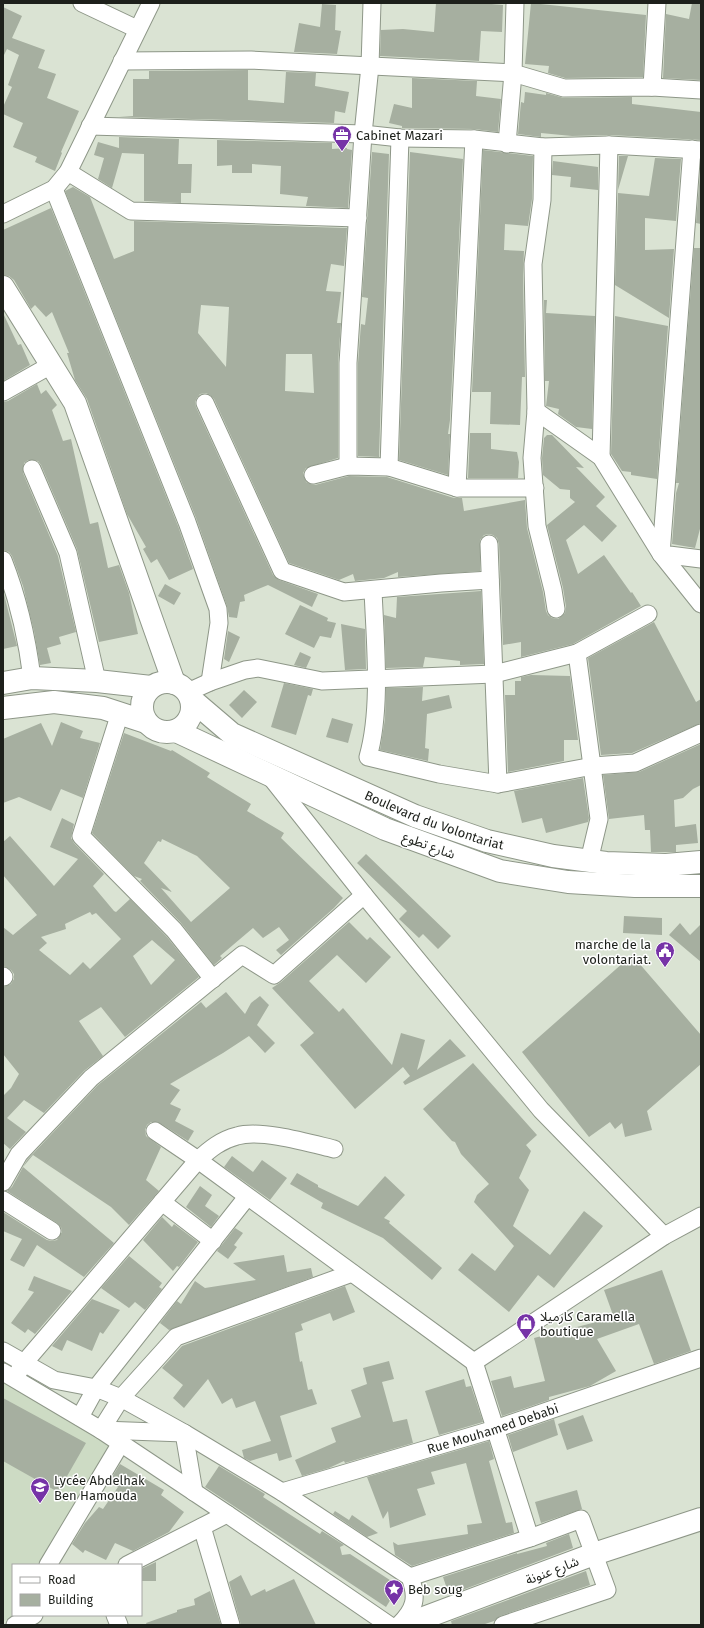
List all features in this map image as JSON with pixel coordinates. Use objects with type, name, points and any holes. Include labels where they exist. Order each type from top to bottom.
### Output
[{"type":"main road","points":[[3,288],[75,402],[184,691],[192,715],[183,727],[168,733],[160,732],[152,728],[146,722],[142,715],[141,707],[142,700],[151,687],[158,683],[166,682],[184,691]]},
{"type":"main road","points":[[3,683],[32,678],[97,681],[151,687]]},
{"type":"main road","name":"Boulevard du Volontariat","points":[[184,691],[232,734],[415,816],[487,841],[554,856],[606,863],[666,865],[701,862]]},
{"type":"main road","points":[[3,708],[54,702],[103,708],[146,722]]},
{"type":"main road","name":"شارع تطوع","points":[[176,731],[385,829],[500,870],[568,882],[635,886],[701,886]]},
{"type":"main road","name":"شارع عنونة","points":[[405,1625],[594,1554],[701,1519]]},
{"type":"street","points":[[82,3],[137,29]]},
{"type":"street","points":[[3,214],[54,189],[68,172],[151,3]]},
{"type":"street","points":[[348,466],[348,363],[363,134],[370,66],[372,3]]},
{"type":"street","points":[[507,144],[513,73],[516,3]]},
{"type":"street","points":[[652,87],[657,3]]},
{"type":"street","points":[[122,61],[251,60],[513,73],[564,88],[652,87],[701,90]]},
{"type":"street","points":[[90,126],[363,134],[400,138],[474,139],[544,148],[609,145],[697,149],[661,554]]},
{"type":"street","points":[[390,467],[400,138]]},
{"type":"street","points":[[457,488],[474,139]]},
{"type":"street","points":[[601,457],[609,145]]},
{"type":"street","points":[[544,148],[542,200],[532,264],[536,411],[532,458],[537,526],[553,590],[556,609]]},
{"type":"street","points":[[68,172],[131,212],[358,218]]},
{"type":"street","points":[[54,189],[187,522],[218,609],[219,623],[210,682]]},
{"type":"street","points":[[3,392],[51,365]]},
{"type":"street","points":[[204,403],[282,571],[344,592],[490,580]]},
{"type":"street","points":[[536,411],[601,457],[661,554],[701,604]]},
{"type":"street","points":[[313,475],[348,466],[390,467],[457,488],[535,488]]},
{"type":"street","points":[[32,469],[68,553],[97,681]]},
{"type":"street","points":[[489,544],[498,784]]},
{"type":"street","points":[[661,554],[701,559]]},
{"type":"street","points":[[3,560],[12,584],[28,648],[32,678]]},
{"type":"street","points":[[373,590],[376,680],[373,740],[368,757],[439,774],[498,784],[593,766],[635,763],[701,733]]},
{"type":"street","points":[[184,691],[245,670],[258,668],[322,682],[494,674],[577,653],[648,614]]},
{"type":"street","points":[[577,653],[600,819],[589,861]]},
{"type":"street","points":[[120,713],[81,836],[174,930],[213,979]]},
{"type":"street","points":[[269,775],[364,895],[541,1110],[664,1236]]},
{"type":"street","points":[[3,1182],[19,1154],[90,1078],[242,955],[274,975],[364,895]]},
{"type":"street","points":[[155,1132],[198,1160],[474,1362],[530,1538]]},
{"type":"street","points":[[334,1148],[266,1134],[238,1135],[215,1145],[198,1160],[24,1363],[9,1375],[121,1443],[390,1625]]},
{"type":"street","points":[[80,1417],[96,1388],[247,1197]]},
{"type":"street","points":[[3,1200],[52,1231]]},
{"type":"street","points":[[162,1202],[213,1241]]},
{"type":"street","points":[[474,1362],[664,1236],[701,1216]]},
{"type":"street","points":[[101,1430],[121,1398],[176,1337],[352,1273]]},
{"type":"street","points":[[3,1351],[54,1380],[96,1388],[121,1398],[184,1433],[282,1492],[410,1577],[415,1589],[414,1603],[408,1616],[399,1625]]},
{"type":"street","name":"Rue Mouhamed Debabi","points":[[282,1492],[495,1430],[700,1361]]},
{"type":"street","points":[[101,1430],[184,1433]]},
{"type":"street","points":[[184,1433],[194,1492]]},
{"type":"street","points":[[49,1564],[121,1443]]},
{"type":"street","points":[[129,1564],[227,1514]]},
{"type":"street","points":[[410,1577],[530,1538],[581,1518],[607,1590],[503,1625]]},
{"type":"street","points":[[202,1527],[231,1625]]},
{"type":"street","points":[[14,1625],[32,1616]]},
{"type":"shaded area","name":"Lycée Abdelhak Ben Hamouda","points":[[3,1381],[111,1443],[42,1564],[12,1564],[12,1616],[10,1619],[3,1621]]},
{"type":"building","points":[[436,3],[480,3],[503,5],[502,32],[481,31],[479,61],[380,56],[381,30],[403,29],[434,32]]},
{"type":"building","points":[[531,3],[646,15],[643,77],[565,78],[548,73],[549,66],[525,64]]},
{"type":"building","points":[[692,3],[701,3],[701,80],[663,78],[666,14],[689,19]]},
{"type":"building","points":[[322,4],[336,5],[335,30],[341,31],[337,54],[294,52],[299,23],[320,27]]},
{"type":"building","points":[[3,7],[22,16],[12,38],[45,50],[38,68],[56,74],[47,98],[79,111],[61,152],[62,153],[55,171],[35,162],[37,157],[13,147],[23,123],[3,114],[3,107],[12,87],[8,85],[19,55],[7,49],[3,57]]},
{"type":"building","points":[[248,70],[248,100],[284,103],[286,72],[316,73],[315,86],[349,92],[345,113],[335,111],[334,123],[119,117],[133,116],[133,79],[149,79],[149,71]]},
{"type":"building","points":[[412,78],[477,81],[476,96],[501,99],[498,132],[474,129],[402,128],[402,126],[389,123],[394,104],[412,108]]},
{"type":"building","points":[[525,92],[546,95],[546,93],[564,98],[632,97],[632,104],[701,112],[701,140],[610,135],[572,136],[541,133],[541,137],[518,134],[521,102],[524,103]]},
{"type":"building","points":[[119,137],[179,139],[178,164],[192,164],[191,193],[181,193],[181,203],[144,201],[144,154],[122,153],[112,188],[98,179],[104,158],[94,155],[98,142],[119,148]]},
{"type":"building","points":[[217,140],[332,143],[332,149],[347,148],[352,150],[348,208],[306,206],[308,197],[280,194],[281,166],[252,164],[252,173],[232,173],[232,165],[217,166]]},
{"type":"building","points":[[483,150],[533,156],[532,199],[528,226],[505,224],[504,250],[524,251],[525,377],[522,377],[520,425],[490,424],[491,392],[472,392]]},
{"type":"building","points":[[372,152],[389,154],[379,457],[358,456],[358,363],[361,324],[365,325],[368,298],[362,297]]},
{"type":"building","points":[[410,152],[463,159],[450,420],[448,434],[450,434],[448,475],[399,460]]},
{"type":"building","points":[[619,156],[628,156],[618,190]]},
{"type":"building","points":[[655,158],[681,159],[676,221],[645,218],[645,250],[674,249],[669,318],[615,285],[618,193],[649,196]]},
{"type":"building","points":[[553,161],[598,167],[598,190],[570,187],[571,177],[552,175]]},
{"type":"building","points":[[701,162],[701,224],[696,223]]},
{"type":"building","points":[[73,187],[90,197],[114,259],[134,251],[134,221],[347,228],[344,266],[331,264],[326,291],[341,292],[337,323],[341,323],[338,363],[338,458],[306,468],[303,473],[306,482],[315,485],[349,476],[387,477],[454,498],[462,498],[464,511],[525,500],[527,528],[543,592],[546,611],[552,618],[558,619],[565,613],[566,607],[563,588],[547,525],[575,502],[570,498],[570,490],[560,489],[543,475],[542,458],[544,438],[547,435],[552,435],[584,468],[576,467],[605,497],[596,506],[617,526],[602,542],[584,525],[566,540],[578,574],[604,555],[641,606],[573,644],[521,657],[521,642],[503,645],[499,544],[497,538],[493,535],[484,535],[480,540],[480,571],[398,577],[398,572],[384,578],[355,581],[353,574],[339,580],[289,563],[214,399],[206,393],[200,394],[197,398],[195,402],[196,407],[273,575],[279,580],[318,594],[312,607],[268,585],[244,595],[245,601],[240,602],[237,618],[229,617],[227,606],[196,518],[65,191]],"holes":[[[201,305],[229,307],[226,367],[198,333]],[[286,354],[312,354],[314,393],[285,391]]]},
{"type":"building","points":[[51,208],[178,526],[193,569],[169,580],[157,559],[151,563],[143,549],[146,547],[127,514],[87,399],[75,380],[67,353],[69,353],[52,312],[46,317],[35,305],[31,309],[14,280],[9,276],[3,275],[3,230]]},
{"type":"building","points":[[694,248],[701,248],[701,525],[695,548],[672,544],[676,493],[679,483],[676,483]]},
{"type":"building","points":[[544,300],[547,300],[546,313],[595,316],[592,429],[576,427],[558,414],[559,409],[546,406],[549,381],[545,381]]},
{"type":"building","points":[[3,313],[18,345],[21,344],[30,365],[3,381]]},
{"type":"building","points":[[615,316],[668,326],[657,479],[631,475],[631,472],[622,471],[611,454]]},
{"type":"building","points":[[37,384],[41,394],[46,390],[57,405],[52,410],[63,441],[71,439],[90,524],[98,522],[108,568],[119,565],[129,593],[138,634],[99,642],[77,549],[41,465],[38,461],[28,460],[24,463],[23,473],[58,556],[76,632],[59,637],[61,644],[47,648],[51,663],[40,665],[34,631],[23,586],[12,556],[9,552],[3,550],[3,402],[8,401]]},
{"type":"building","points":[[470,433],[491,433],[491,449],[517,452],[519,462],[518,478],[468,478]]},
{"type":"building","points":[[165,584],[181,593],[174,605],[158,596]]},
{"type":"building","points":[[3,590],[17,646],[3,649]]},
{"type":"building","points":[[481,591],[484,664],[460,665],[460,661],[425,657],[423,667],[386,668],[384,615],[396,618],[397,597]]},
{"type":"building","points":[[300,605],[328,618],[327,621],[336,623],[331,638],[320,636],[314,648],[285,634]]},
{"type":"building","points":[[654,622],[696,702],[701,699],[701,723],[632,753],[601,755],[588,658]]},
{"type":"building","points":[[341,624],[365,629],[366,669],[345,670]]},
{"type":"building","points":[[228,631],[240,637],[229,662],[224,659]]},
{"type":"building","points":[[300,652],[311,657],[306,668],[294,665]]},
{"type":"building","points":[[531,675],[570,676],[578,740],[564,740],[564,761],[508,772],[505,695],[515,695],[515,681],[521,681],[521,677]]},
{"type":"building","points":[[284,683],[313,689],[311,696],[308,695],[296,735],[271,727]]},
{"type":"building","points":[[423,687],[422,701],[449,695],[452,708],[427,714],[425,748],[429,749],[428,761],[380,750],[385,719],[386,688]]},
{"type":"building","points":[[244,690],[257,702],[242,718],[229,705]]},
{"type":"building","points":[[332,718],[353,724],[348,743],[326,737]]},
{"type":"building","points":[[61,722],[83,731],[80,738],[100,743],[83,798],[61,789],[51,811],[19,797],[3,803],[3,739],[41,723],[52,746]]},
{"type":"building","points":[[124,733],[171,751],[172,750],[210,773],[207,777],[251,804],[247,811],[284,833],[281,838],[343,898],[334,908],[281,955],[276,950],[289,940],[279,927],[263,938],[253,928],[220,956],[222,958],[214,965],[181,923],[140,881],[142,879],[134,876],[92,833]],"holes":[[[162,839],[197,856],[230,888],[191,922],[161,888],[172,892],[144,863],[158,841],[161,842]]]},
{"type":"building","points":[[701,744],[701,785],[693,789],[683,798],[674,800],[675,827],[696,824],[698,843],[676,845],[676,852],[651,852],[650,830],[645,830],[644,815],[609,819],[603,775],[639,772]]},
{"type":"building","points":[[583,778],[589,818],[588,822],[546,833],[542,818],[522,823],[514,791]]},
{"type":"building","points":[[62,818],[74,824],[71,838],[74,843],[104,874],[93,886],[116,912],[130,899],[167,937],[199,977],[125,1037],[101,1007],[79,1021],[103,1056],[84,1071],[44,1113],[24,1100],[7,1118],[26,1132],[10,1149],[3,1143],[3,1096],[11,1088],[19,1074],[3,1054],[3,987],[11,984],[14,979],[14,974],[11,970],[3,966],[3,927],[13,935],[37,915],[3,875],[3,842],[10,836],[54,886],[78,859],[50,847]],"holes":[[[90,912],[92,915],[96,913],[121,939],[90,969],[83,962],[70,975],[39,950],[47,943],[41,937],[66,929],[65,924]],[[152,940],[175,960],[151,985],[133,956]]]},
{"type":"building","points":[[366,854],[451,936],[438,949],[423,934],[419,938],[399,919],[407,911],[357,863]]},
{"type":"building","points":[[624,916],[662,918],[662,935],[623,933]]},
{"type":"building","points":[[349,922],[367,940],[370,937],[391,957],[366,983],[337,955],[309,981],[339,1012],[343,1008],[392,1065],[401,1033],[425,1040],[417,1070],[450,1039],[466,1056],[405,1085],[403,1082],[410,1076],[403,1067],[355,1109],[300,1045],[314,1033],[272,988],[281,982]]},
{"type":"building","points":[[680,923],[690,935],[701,924],[701,962],[669,935]]},
{"type":"building","points":[[632,955],[701,1035],[701,1064],[647,1111],[652,1130],[625,1137],[622,1123],[615,1129],[610,1122],[589,1137],[522,1052]]},
{"type":"building","points":[[226,992],[245,1014],[251,1003],[260,996],[269,1005],[257,1025],[275,1043],[265,1053],[249,1036],[170,1084],[180,1090],[170,1104],[181,1109],[175,1121],[194,1131],[188,1141],[160,1123],[151,1122],[147,1125],[145,1130],[146,1136],[161,1147],[146,1180],[159,1191],[129,1225],[111,1207],[33,1155],[23,1167],[27,1160],[98,1085],[201,1002],[206,1008]]},
{"type":"building","points":[[473,1063],[537,1135],[526,1145],[531,1151],[519,1178],[529,1190],[513,1226],[550,1255],[584,1211],[603,1226],[554,1288],[538,1275],[509,1312],[458,1270],[472,1253],[495,1271],[514,1246],[474,1202],[477,1195],[489,1184],[461,1154],[455,1142],[452,1141],[423,1109]]},
{"type":"building","points":[[232,1156],[253,1172],[262,1160],[287,1178],[270,1200],[224,1167]]},
{"type":"building","points":[[23,1167],[114,1243],[84,1277],[37,1245],[24,1267],[10,1260],[22,1239],[3,1231],[3,1212],[47,1240],[57,1240],[62,1232],[61,1227],[57,1223],[7,1191],[12,1187]]},
{"type":"building","points":[[297,1173],[318,1185],[318,1187],[358,1206],[385,1176],[405,1195],[384,1218],[390,1221],[389,1223],[442,1268],[432,1280],[383,1238],[321,1208],[323,1203],[290,1184]]},
{"type":"building","points":[[200,1186],[212,1195],[205,1206],[219,1216],[211,1227],[186,1207]]},
{"type":"building","points":[[162,1217],[172,1227],[174,1224],[198,1242],[179,1267],[177,1266],[173,1271],[143,1240]]},
{"type":"building","points":[[235,1228],[243,1233],[234,1245],[237,1247],[228,1259],[217,1251]]},
{"type":"building","points":[[284,1255],[287,1272],[311,1268],[313,1277],[169,1330],[160,1323],[177,1301],[181,1304],[195,1281],[205,1288],[256,1280],[233,1263]]},
{"type":"building","points":[[129,1256],[162,1283],[159,1287],[162,1289],[145,1310],[135,1302],[129,1308],[101,1288]]},
{"type":"building","points":[[662,1270],[691,1351],[654,1364],[639,1324],[597,1339],[616,1371],[590,1386],[549,1397],[549,1400],[502,1416],[491,1381],[511,1376],[514,1388],[545,1381],[534,1338],[604,1320],[603,1318],[613,1315],[604,1290]]},
{"type":"building","points":[[34,1276],[72,1291],[35,1334],[28,1329],[25,1333],[11,1323],[34,1292],[28,1290]]},
{"type":"building","points":[[345,1286],[355,1312],[333,1321],[330,1313],[301,1324],[303,1330],[295,1333],[300,1362],[302,1361],[308,1390],[312,1389],[317,1404],[280,1416],[292,1457],[279,1461],[277,1453],[250,1461],[244,1458],[242,1450],[271,1441],[255,1401],[236,1408],[232,1398],[222,1404],[208,1379],[184,1408],[173,1398],[183,1385],[162,1368],[182,1346]]},
{"type":"building","points":[[92,1299],[120,1310],[103,1334],[100,1332],[92,1351],[67,1340],[62,1351],[52,1346]]},
{"type":"building","points":[[389,1361],[394,1379],[382,1382],[393,1422],[407,1419],[413,1443],[345,1463],[344,1461],[329,1468],[302,1476],[295,1460],[336,1442],[331,1428],[361,1417],[351,1390],[367,1384],[363,1368]]},
{"type":"building","points":[[464,1379],[466,1387],[471,1386],[483,1422],[439,1435],[425,1391]]},
{"type":"building","points":[[3,1398],[86,1443],[58,1492],[3,1461]]},
{"type":"building","points":[[583,1415],[593,1441],[567,1450],[558,1424]]},
{"type":"building","points":[[554,1419],[558,1435],[513,1452],[508,1435]]},
{"type":"building","points":[[489,1441],[494,1459],[489,1461],[506,1523],[512,1522],[514,1533],[412,1566],[395,1555],[393,1542],[398,1545],[468,1534],[467,1525],[482,1523],[466,1463],[431,1472],[435,1484],[417,1489],[426,1515],[390,1528],[388,1511],[383,1519],[367,1477]]},
{"type":"building","points":[[120,1464],[164,1490],[161,1495],[184,1512],[169,1532],[133,1551],[115,1543],[106,1560],[85,1550],[83,1553],[72,1544],[85,1523],[99,1507],[103,1509],[118,1487],[109,1482]]},
{"type":"building","points":[[219,1466],[265,1494],[263,1497],[320,1534],[322,1531],[344,1545],[340,1547],[342,1555],[350,1554],[399,1586],[386,1607],[205,1487]]},
{"type":"building","points":[[577,1490],[582,1509],[541,1523],[535,1502]]},
{"type":"building","points":[[335,1511],[349,1520],[352,1515],[378,1533],[367,1537],[333,1514]]},
{"type":"building","points":[[569,1534],[573,1548],[449,1595],[443,1577],[517,1553],[547,1546],[546,1543]]},
{"type":"building","points":[[156,1562],[156,1581],[142,1581],[142,1569]]},
{"type":"building","points":[[586,1571],[590,1585],[500,1616],[494,1621],[482,1625],[452,1625],[451,1621]]},
{"type":"building","points":[[241,1575],[251,1596],[265,1589],[266,1592],[294,1579],[316,1625],[241,1625],[229,1582]]},
{"type":"building","points":[[210,1591],[221,1625],[147,1625],[146,1623],[177,1612],[177,1610],[195,1605],[194,1599]]},
{"type":"place","name":"Cabinet Mazari","points":[[342,152]]},
{"type":"place","name":"marche de la volontariat.","points":[[665,968]]},
{"type":"place","name":"كارميلا Caramella boutique","points":[[526,1340]]},
{"type":"place","name":"Lycée Abdelhak Ben Hamouda","points":[[40,1504]]},
{"type":"place","name":"Beb soug","points":[[394,1606]]}]
